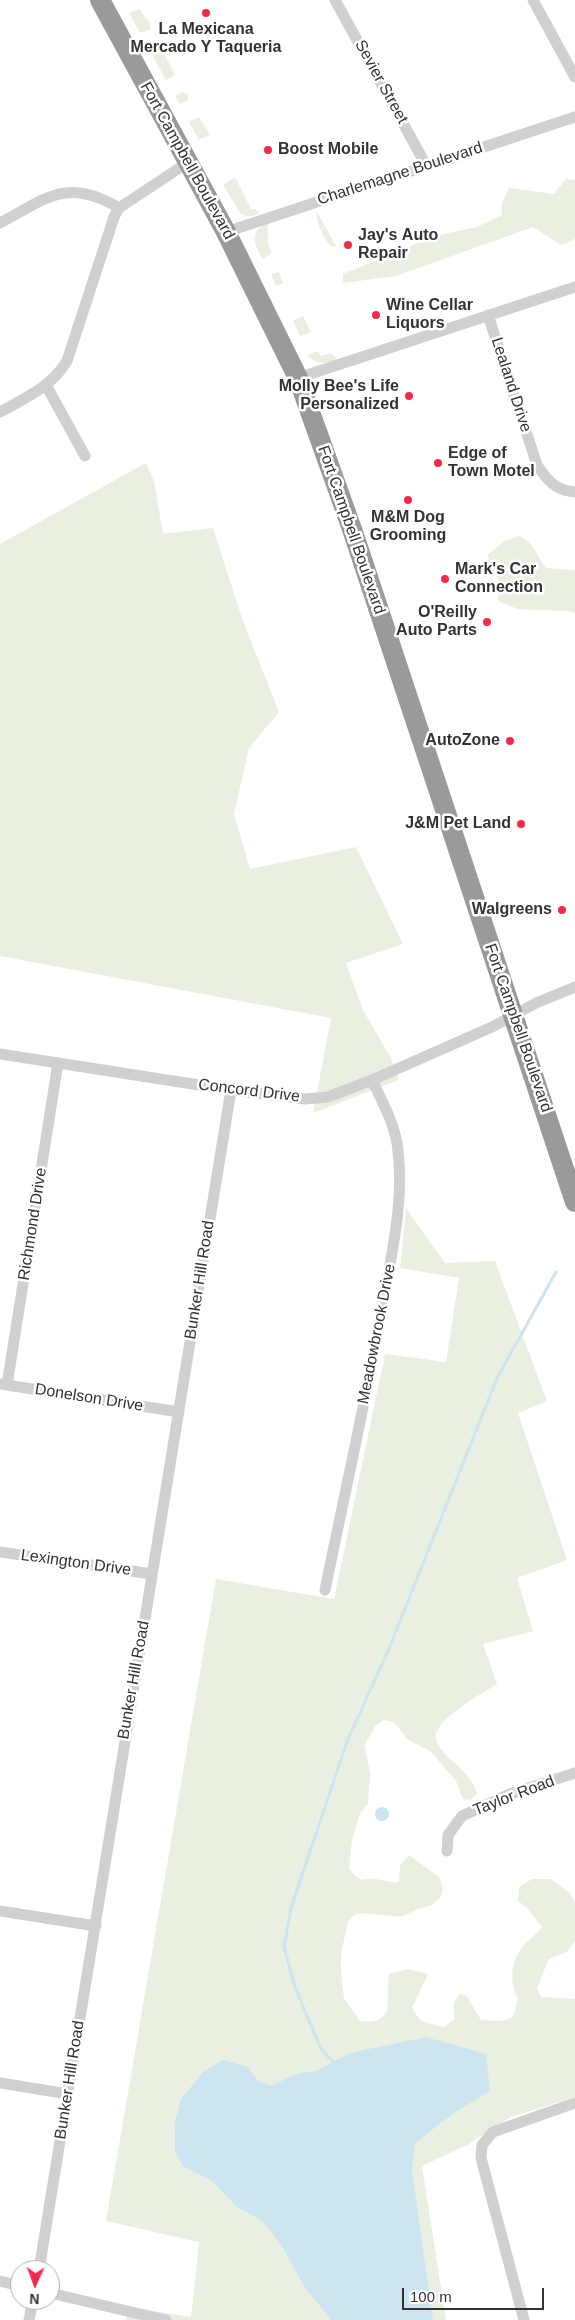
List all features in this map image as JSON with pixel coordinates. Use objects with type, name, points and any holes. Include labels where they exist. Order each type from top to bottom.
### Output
[{"type":"highway","name":"Fort Campbell Boulevard","points":[[100,0],[226,232],[298,378],[356,540],[575,1202]]},
{"type":"street","name":"Sevier Street","points":[[334,0],[426,165]]},
{"type":"street","points":[[533,0],[575,77]]},
{"type":"street","name":"Charlemagne Boulevard","points":[[226,232],[575,117]]},
{"type":"street","points":[[0,412],[46,386],[55,378],[67,361],[114,217],[119,208],[188,163]]},
{"type":"street","points":[[0,223],[50,196],[72,191],[100,197],[119,208]]},
{"type":"street","name":"Lealand Drive","points":[[298,378],[575,287]]},
{"type":"street","name":"Lealand Drive","points":[[488,315],[537,465],[552,484],[558,488],[575,492]]},
{"type":"street","points":[[46,386],[85,456]]},
{"type":"street","name":"Concord Drive","points":[[0,1054],[231,1090],[305,1099],[328,1096],[372,1080],[492,1027],[536,1003],[575,987]]},
{"type":"street","name":"Richmond Drive","points":[[3,1384],[58,1063]]},
{"type":"street","name":"Meadowbrook Drive","points":[[325,1590],[375,1352],[397,1215],[400,1179],[397,1143],[389,1116],[372,1080]]},
{"type":"street","name":"Bunker Hill Road","points":[[41,2260],[231,1090]]},
{"type":"street","name":"Donelson Drive","points":[[3,1384],[179,1412]]},
{"type":"street","name":"Lexington Drive","points":[[0,1552],[152,1574]]},
{"type":"street","name":"Taylor Road","points":[[447,1851],[448,1835],[462,1816],[510,1794],[575,1773]]},
{"type":"street","points":[[0,1911],[96,1926]]},
{"type":"street","points":[[0,2084],[68,2094]]},
{"type":"street","points":[[524,2320],[481,2158],[482,2145],[493,2132],[575,2103]]},
{"type":"street","points":[[60,2295],[166,2320]]},
{"type":"green space","points":[[139,9],[149,22],[151,29],[140,33],[129,13]]},
{"type":"green space","points":[[160,45],[175,75],[166,80],[150,51]]},
{"type":"green space","points":[[183,92],[188,94],[188,100],[180,104],[175,96]]},
{"type":"green space","points":[[200,118],[210,135],[199,140],[189,122]]},
{"type":"green space","points":[[235,177],[251,209],[256,209],[259,213],[250,216],[241,214],[223,185]]},
{"type":"green space","points":[[566,179],[575,180],[575,239],[561,245],[533,227],[396,276],[343,283],[343,274],[435,236],[477,227],[502,215],[502,203],[509,188],[554,194]]},
{"type":"green space","points":[[317,212],[336,246],[332,247],[324,236],[319,226]]},
{"type":"green space","points":[[268,223],[268,244],[272,253],[263,259],[255,243],[255,234],[262,226]]},
{"type":"green space","points":[[279,272],[283,283],[276,286],[271,274]]},
{"type":"green space","points":[[303,316],[311,332],[300,336],[293,321]]},
{"type":"green space","points":[[318,351],[321,356],[331,353],[336,357],[336,360],[321,363],[314,361],[308,355]]},
{"type":"green space","points":[[146,463],[154,481],[163,534],[213,528],[243,621],[279,712],[249,748],[234,814],[250,869],[356,847],[403,944],[346,963],[363,1010],[391,1058],[399,1080],[313,1113],[331,1018],[0,956],[0,544]]},
{"type":"green space","points":[[519,536],[530,543],[546,568],[575,570],[575,613],[518,609],[498,601],[499,583],[487,555],[505,541]]},
{"type":"green space","points":[[406,1208],[445,1263],[495,1261],[547,1401],[518,1413],[567,1560],[517,1578],[533,1631],[483,1644],[497,1684],[450,1716],[437,1732],[436,1739],[440,1747],[474,1786],[477,1794],[471,1800],[463,1799],[456,1781],[430,1751],[408,1740],[394,1722],[384,1720],[375,1726],[365,1745],[370,1774],[368,1804],[360,1813],[352,1840],[349,1868],[355,1876],[362,1880],[399,1882],[400,1865],[409,1855],[439,1877],[443,1888],[441,1897],[432,1905],[401,1917],[363,1913],[354,1915],[348,1922],[341,1954],[344,1998],[360,2021],[380,2019],[385,2014],[387,2008],[389,1974],[408,1969],[428,1974],[412,2008],[421,2021],[443,2027],[454,2020],[454,2003],[459,1994],[467,1996],[481,2020],[502,2021],[513,2017],[518,1999],[512,1979],[515,1959],[522,1947],[542,1927],[527,1908],[518,1901],[519,1887],[532,1879],[550,1879],[569,1892],[575,1902],[575,1941],[567,1952],[549,1959],[537,1988],[541,1997],[575,1999],[575,2097],[511,2117],[467,2145],[422,2166],[446,2320],[126,2320],[128,2307],[191,2317],[199,2242],[106,2221],[216,1579],[334,1599],[385,1354],[446,1362],[459,1278],[400,1268]]},
{"type":"water","points":[[379,1807],[385,1807],[389,1814],[385,1821],[379,1821],[375,1817],[375,1811]]},
{"type":"water","points":[[426,2037],[486,2054],[490,2091],[454,2113],[415,2143],[412,2171],[433,2320],[331,2320],[304,2286],[283,2248],[263,2221],[237,2207],[212,2181],[183,2166],[175,2151],[175,2122],[181,2099],[204,2071],[223,2060],[248,2067],[258,2081],[271,2086],[296,2074],[318,2070],[350,2053]]},
{"type":"waterway","points":[[335,2064],[321,2049],[295,1987],[284,1947],[291,1908],[348,1739],[388,1651],[497,1378],[556,1272]]},
{"type":"place","name":"La Mexicana Mercado Y Taqueria","points":[[206,13]]},
{"type":"place","name":"Boost Mobile","points":[[268,150]]},
{"type":"place","name":"Jay's Auto Repair","points":[[348,245]]},
{"type":"place","name":"Wine Cellar Liquors","points":[[376,315]]},
{"type":"place","name":"Molly Bee's Life Personalized","points":[[409,396]]},
{"type":"place","name":"Edge of Town Motel","points":[[438,463]]},
{"type":"place","name":"M&M Dog Grooming","points":[[408,500]]},
{"type":"place","name":"Mark's Car Connection","points":[[445,579]]},
{"type":"place","name":"O'Reilly Auto Parts","points":[[487,622]]},
{"type":"place","name":"AutoZone","points":[[510,741]]},
{"type":"place","name":"J&M Pet Land","points":[[521,824]]},
{"type":"place","name":"Walgreens","points":[[562,910]]}]
